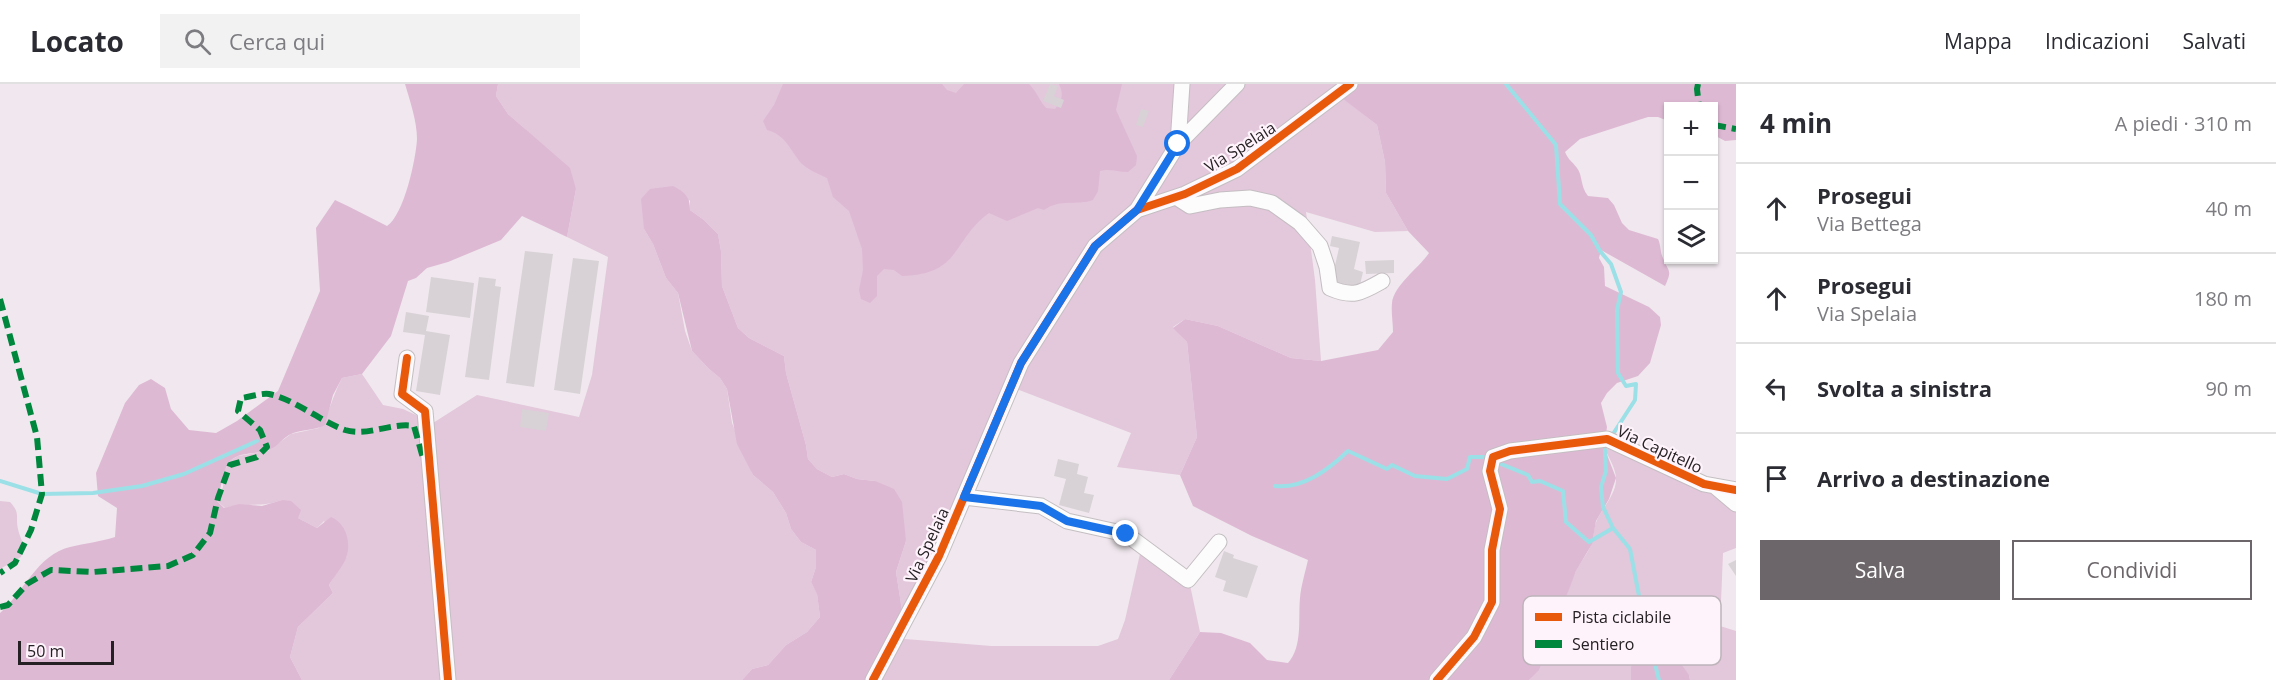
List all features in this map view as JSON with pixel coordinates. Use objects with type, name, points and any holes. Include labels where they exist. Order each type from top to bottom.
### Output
[{"type":"street","points":[[1178,144],[1182,84]]},
{"type":"street","points":[[1137,210],[1178,144],[1237,84]]},
{"type":"street","name":"Via Spelaia","points":[[873,680],[939,556],[1021,363],[1095,246],[1137,210],[1176,197],[1237,169],[1350,84]]},
{"type":"street","points":[[1176,197],[1190,206],[1220,200],[1250,198],[1272,203],[1300,223],[1320,246],[1327,267],[1330,288],[1347,295],[1365,291],[1382,281]]},
{"type":"street","points":[[407,358],[402,394],[425,411],[448,680]]},
{"type":"street","name":"Via Capitello","points":[[1437,680],[1474,637],[1492,602],[1492,550],[1500,509],[1490,471],[1493,457],[1510,451],[1607,439],[1704,484],[1736,490]]},
{"type":"street","points":[[1717,488],[1736,504]]},
{"type":"street","points":[[964,497],[1041,506],[1067,521],[1126,534],[1188,580],[1219,542]]},
{"type":"shaded area","points":[[405,84],[498,84],[496,96],[508,114],[570,168],[576,189],[567,237],[522,216],[501,240],[448,262],[427,268],[416,278],[408,281],[391,336],[362,374],[342,378],[333,395],[325,425],[293,433],[269,450],[238,456],[230,461],[217,501],[224,508],[239,504],[262,506],[282,500],[291,501],[301,510],[298,518],[317,528],[331,517],[340,523],[346,533],[347,555],[329,585],[333,593],[298,627],[290,657],[302,680],[0,680],[0,613],[40,566],[59,551],[115,537],[117,508],[98,496],[96,473],[125,403],[139,385],[151,379],[165,388],[171,409],[189,430],[216,433],[237,421],[278,391],[320,291],[316,228],[335,200],[387,226],[399,211],[404,199],[412,172],[417,139],[415,118]]},
{"type":"shaded area","points":[[498,84],[1352,84],[1339,95],[1377,125],[1385,162],[1386,193],[1408,231],[1375,232],[1306,212],[1315,280],[1321,361],[1291,358],[1218,326],[1185,319],[1173,327],[1187,342],[1197,437],[1180,475],[1117,467],[1131,433],[1014,388],[904,623],[896,572],[906,541],[875,481],[857,479],[844,474],[832,477],[817,469],[808,459],[786,373],[784,356],[749,338],[738,328],[722,286],[718,234],[690,210],[690,200],[644,229],[653,244],[666,278],[678,293],[685,331],[692,351],[720,378],[727,389],[732,423],[753,475],[773,492],[786,513],[791,529],[801,542],[816,550],[816,567],[811,582],[817,593],[820,617],[807,632],[786,645],[768,665],[752,669],[742,680],[302,680],[290,657],[298,627],[333,593],[329,585],[347,556],[324,521],[317,528],[298,518],[282,500],[267,504],[225,508],[217,501],[223,487],[225,470],[231,460],[238,456],[268,451],[291,434],[319,428],[342,378],[362,374],[383,405],[403,409],[433,423],[477,395],[579,417],[592,375],[608,257],[567,237],[576,189],[525,129],[508,114],[496,96]]},
{"type":"shaded area","points":[[783,84],[942,84],[947,90],[956,93],[964,84],[1029,84],[1046,108],[1055,109],[1062,97],[1059,84],[1122,84],[1116,110],[1137,156],[1136,165],[1128,172],[1100,171],[1098,191],[1093,200],[1056,204],[1044,210],[1038,208],[1007,221],[989,213],[968,234],[946,263],[936,269],[921,274],[902,276],[894,270],[884,269],[877,276],[877,296],[870,303],[861,299],[859,290],[863,270],[862,249],[849,211],[833,197],[827,178],[801,163],[779,135],[767,130],[763,121],[774,105]]},
{"type":"shaded area","points":[[1352,84],[1736,84],[1736,140],[1725,141],[1718,137],[1718,102],[1664,102],[1664,119],[1648,117],[1580,139],[1565,152],[1579,171],[1588,196],[1608,198],[1614,205],[1622,223],[1629,230],[1658,239],[1664,264],[1669,273],[1665,286],[1601,250],[1599,258],[1604,267],[1605,286],[1649,307],[1660,317],[1661,325],[1650,363],[1638,376],[1617,383],[1601,403],[1607,427],[1604,447],[1616,478],[1609,499],[1596,521],[1592,544],[1576,571],[1566,596],[1523,596],[1523,665],[1541,665],[1539,670],[1529,680],[1169,680],[1200,632],[1221,633],[1250,643],[1267,660],[1288,663],[1298,640],[1301,593],[1308,560],[1252,536],[1193,506],[1180,475],[1197,437],[1187,342],[1173,328],[1185,319],[1218,326],[1291,358],[1321,361],[1378,350],[1393,332],[1392,303],[1397,290],[1429,253],[1408,231],[1386,193],[1385,162],[1377,125],[1338,95]]},
{"type":"shaded area","points":[[673,186],[686,195],[690,210],[718,234],[722,286],[738,328],[749,338],[784,356],[786,373],[808,459],[817,469],[832,477],[844,474],[857,479],[875,481],[894,489],[902,502],[906,541],[896,572],[904,623],[877,680],[742,680],[752,669],[768,665],[786,645],[807,632],[820,617],[817,594],[811,582],[816,567],[816,550],[801,542],[791,529],[786,513],[773,492],[753,475],[737,444],[727,389],[720,378],[692,351],[678,293],[666,278],[653,244],[644,229],[641,199],[650,189]]},
{"type":"shaded area","points":[[1604,447],[1706,490],[1736,488],[1736,548],[1723,553],[1721,602],[1721,596],[1566,596],[1576,571],[1591,546],[1596,522],[1616,484],[1613,467]]},
{"type":"shaded area","points":[[0,501],[10,502],[15,509],[23,548],[21,557],[0,569]]},
{"type":"shaded area","points":[[1142,545],[1190,585],[1200,632],[1169,680],[877,680],[893,638],[991,646],[1098,646],[1118,639],[1125,620]]},
{"type":"shaded area","points":[[1721,626],[1736,631],[1736,680],[1690,680],[1689,675],[1631,667],[1631,680],[1529,680],[1540,665],[1721,665]]},
{"type":"shaded area","points":[[1632,665],[1682,665],[1690,680],[1631,680]]},
{"type":"building","points":[[1050,84],[1058,86],[1054,96],[1064,100],[1061,108],[1043,101]]},
{"type":"building","points":[[1141,109],[1149,111],[1143,127],[1136,125]]},
{"type":"building","points":[[1332,236],[1360,242],[1354,269],[1363,272],[1359,289],[1331,283],[1339,248],[1330,246]]},
{"type":"building","points":[[525,251],[553,254],[534,387],[506,383]]},
{"type":"building","points":[[573,258],[599,261],[580,394],[554,390]]},
{"type":"building","points":[[1394,260],[1394,273],[1366,274],[1365,261]]},
{"type":"building","points":[[431,277],[474,283],[470,318],[426,312]]},
{"type":"building","points":[[479,277],[496,279],[495,286],[501,287],[489,380],[465,377]]},
{"type":"building","points":[[406,312],[429,316],[426,331],[450,335],[440,395],[416,391],[425,335],[403,332]]},
{"type":"building","points":[[522,409],[549,413],[546,431],[520,427]]},
{"type":"building","points":[[1058,459],[1079,464],[1077,474],[1088,477],[1084,493],[1094,495],[1089,513],[1059,505],[1066,479],[1054,476]]},
{"type":"building","points":[[1224,551],[1234,555],[1233,558],[1258,566],[1247,598],[1223,591],[1226,581],[1215,577]]},
{"type":"building","points":[[1736,560],[1736,576],[1728,564]]},
{"type":"waterway","points":[[1506,84],[1556,145],[1560,204],[1591,235],[1611,264],[1621,292],[1617,310],[1618,373],[1626,386],[1636,384],[1635,400],[1613,434]]},
{"type":"waterway","points":[[0,481],[42,494],[93,493],[142,486],[184,474],[257,441]]},
{"type":"waterway","points":[[1605,450],[1606,471],[1601,487],[1603,507],[1613,528]]},
{"type":"waterway","points":[[1275,486],[1295,484],[1314,477],[1348,451],[1387,469],[1392,465],[1415,476],[1447,479],[1467,469],[1470,457],[1484,457]]},
{"type":"waterway","points":[[1501,464],[1528,475],[1532,482],[1540,481],[1563,491],[1566,522],[1589,542],[1613,528],[1630,549],[1639,596]]},
{"type":"waterway","points":[[1655,665],[1659,680]]},
{"type":"marked path","points":[[1698,84],[1699,102]]},
{"type":"marked path","points":[[1718,126],[1736,129]]},
{"type":"marked path","points":[[0,299],[37,437],[42,494],[31,530],[15,563],[0,573]]},
{"type":"marked path","points":[[0,607],[8,605],[27,584],[51,570],[93,572],[168,566],[193,555],[210,533],[218,498],[230,465],[257,457],[267,447],[260,430],[238,411],[241,398],[266,394],[279,397],[336,426],[353,432],[414,426],[423,458]]},
{"type":"cycle path","points":[[873,680],[939,556],[1021,363],[1095,246],[1137,210],[1185,194],[1237,169],[1350,84]]},
{"type":"cycle path","points":[[407,358],[402,394],[425,411],[448,680]]},
{"type":"cycle path","points":[[1437,680],[1474,637],[1492,602],[1492,550],[1500,509],[1490,471],[1493,457],[1510,451],[1607,439],[1704,484],[1736,490]]},
{"type":"route","points":[[1126,534],[1067,521],[1041,506],[964,497],[1021,363],[1095,246],[1137,210],[1178,144]]}]
